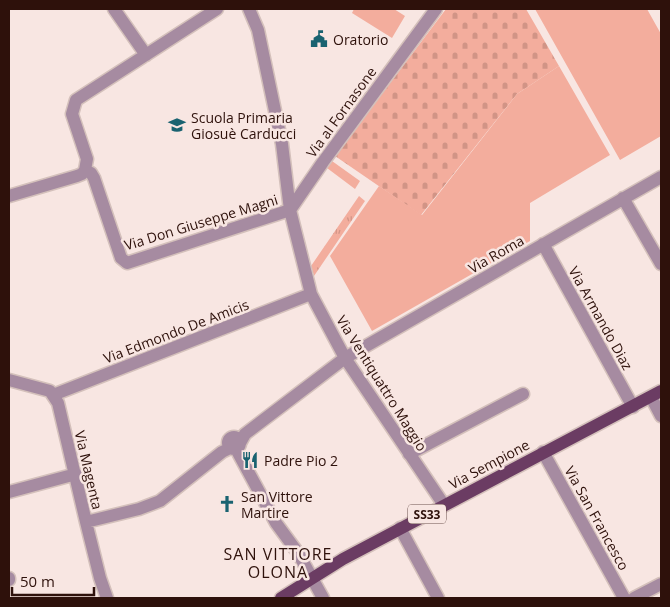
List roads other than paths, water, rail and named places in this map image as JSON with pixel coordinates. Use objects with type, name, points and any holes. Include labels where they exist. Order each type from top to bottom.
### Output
[{"type":"main road","name":"Via Sempione","points":[[281,598],[343,559],[656,394]]},
{"type":"street","points":[[114,9],[146,55]]},
{"type":"street","points":[[9,196],[77,176],[85,170],[87,160],[72,114],[76,100],[217,9]]},
{"type":"street","name":"Via Ventiquattro Maggio","points":[[249,9],[258,30],[282,144],[290,210],[311,294],[345,358],[444,505]]},
{"type":"street","name":"Via al Fornasone","points":[[290,210],[323,162],[436,9]]},
{"type":"street","name":"Via Don Giuseppe Magni","points":[[85,170],[91,173],[94,178],[121,258],[127,263],[290,210]]},
{"type":"street","name":"Via Roma","points":[[86,522],[139,509],[160,501],[345,358],[661,177]]},
{"type":"street","points":[[624,198],[661,264]]},
{"type":"street","name":"Via Armando Diaz","points":[[543,244],[633,407]]},
{"type":"street","name":"Via Edmondo De Amicis","points":[[53,395],[311,294]]},
{"type":"street","points":[[12,384],[50,391],[53,395]]},
{"type":"street","points":[[409,454],[523,394]]},
{"type":"street","points":[[656,394],[661,416]]},
{"type":"street","name":"Via Magenta","points":[[53,395],[58,403],[100,578],[108,598]]},
{"type":"street","points":[[234,444],[276,523],[298,553],[323,598]]},
{"type":"street","name":"Via San Francesco","points":[[543,452],[624,598]]},
{"type":"street","points":[[9,492],[76,474]]},
{"type":"street","points":[[400,528],[438,598]]},
{"type":"street","points":[[634,598],[661,584]]},
{"type":"place","name":"Oratorio","points":[[319,39]]},
{"type":"place","name":"Scuola Primaria Giosuè Carducci","points":[[177,125]]},
{"type":"place","name":"Padre Pio 2","points":[[250,460]]},
{"type":"place","name":"San Vittore Martire","points":[[227,504]]},
{"type":"district","name":"SAN VITTORE OLONA","points":[[278,563]]}]
